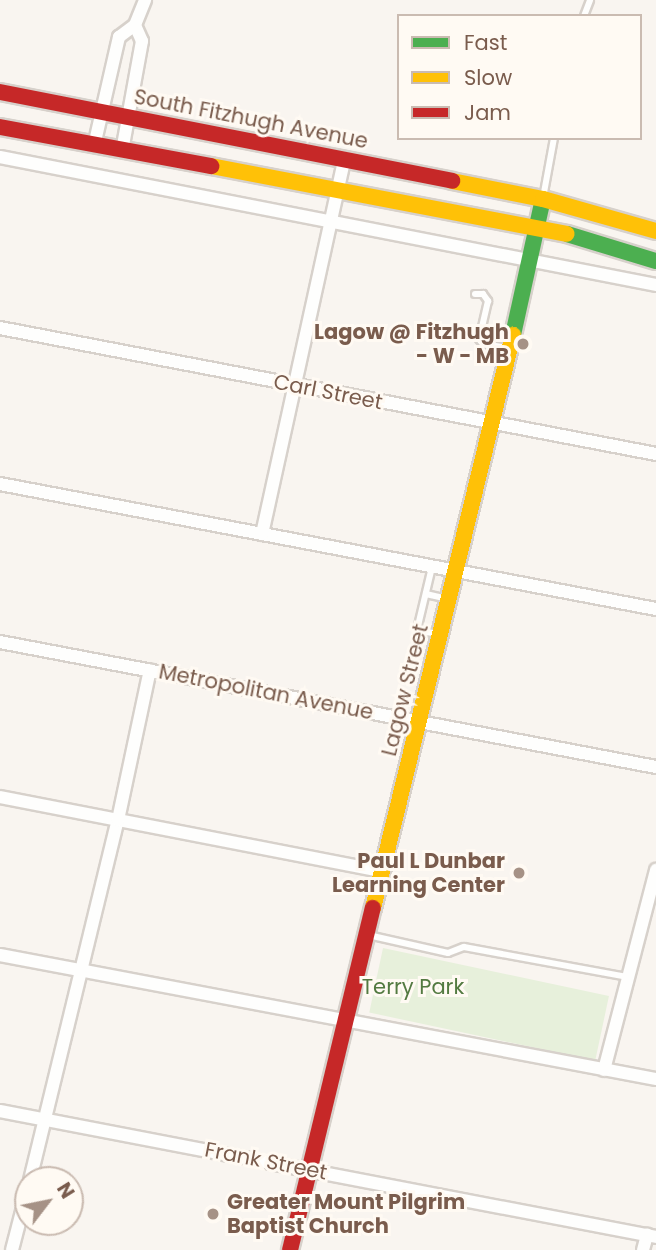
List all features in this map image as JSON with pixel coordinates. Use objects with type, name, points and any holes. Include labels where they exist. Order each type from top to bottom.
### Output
[{"type":"main road","name":"South Fitzhugh Avenue","points":[[0,92],[543,199],[656,231]]},
{"type":"main road","points":[[0,127],[338,192],[537,226],[608,244],[656,261]]},
{"type":"main road","name":"Lagow Street","points":[[290,1250],[531,262],[543,199]]},
{"type":"street","points":[[94,146],[118,37],[135,25],[145,0]]},
{"type":"street","points":[[122,151],[142,41],[135,25]]},
{"type":"street","points":[[0,157],[656,285]]},
{"type":"street","points":[[262,534],[345,158]]},
{"type":"street","name":"Carl Street","points":[[0,328],[656,454]]},
{"type":"street","points":[[0,484],[656,609]]},
{"type":"street","name":"Metropolitan Avenue","points":[[0,642],[656,767]]},
{"type":"street","points":[[34,1166],[118,820],[150,670]]},
{"type":"street","points":[[0,797],[382,871]]},
{"type":"street","points":[[604,1070],[628,977],[650,924],[656,870]]},
{"type":"street","points":[[0,955],[656,1079]]},
{"type":"street","name":"Frank Street","points":[[0,1111],[651,1236]]},
{"type":"street","points":[[643,1250],[651,1236]]},
{"type":"lane","name":"Lagow Street","points":[[543,199],[554,140]]},
{"type":"lane","points":[[475,294],[483,294],[488,301],[479,339],[483,344],[510,348]]},
{"type":"lane","points":[[432,567],[417,630],[440,635]]},
{"type":"lane","points":[[426,594],[449,599]]},
{"type":"lane","points":[[366,934],[447,953],[464,947],[628,977]]},
{"type":"green space","name":"Terry Park","points":[[383,948],[609,996],[595,1061],[369,1013]]},
{"type":"traffic: fast","points":[[513,335],[543,199]]},
{"type":"traffic: fast","points":[[567,234],[656,261]]},
{"type":"traffic: slow","points":[[211,166],[567,234]]},
{"type":"traffic: slow","points":[[452,181],[543,199],[656,231]]},
{"type":"traffic: slow","points":[[373,908],[513,335]]},
{"type":"traffic: jam","points":[[0,92],[452,181]]},
{"type":"traffic: jam","points":[[0,127],[211,166]]},
{"type":"traffic: jam","points":[[290,1250],[373,908]]},
{"type":"place","name":"Lagow @ Fitzhugh - W - MB","points":[[523,344]]},
{"type":"place","name":"Paul L Dunbar Learning Center","points":[[519,873]]},
{"type":"place","name":"Greater Mount Pilgrim Baptist Church","points":[[213,1214]]}]
